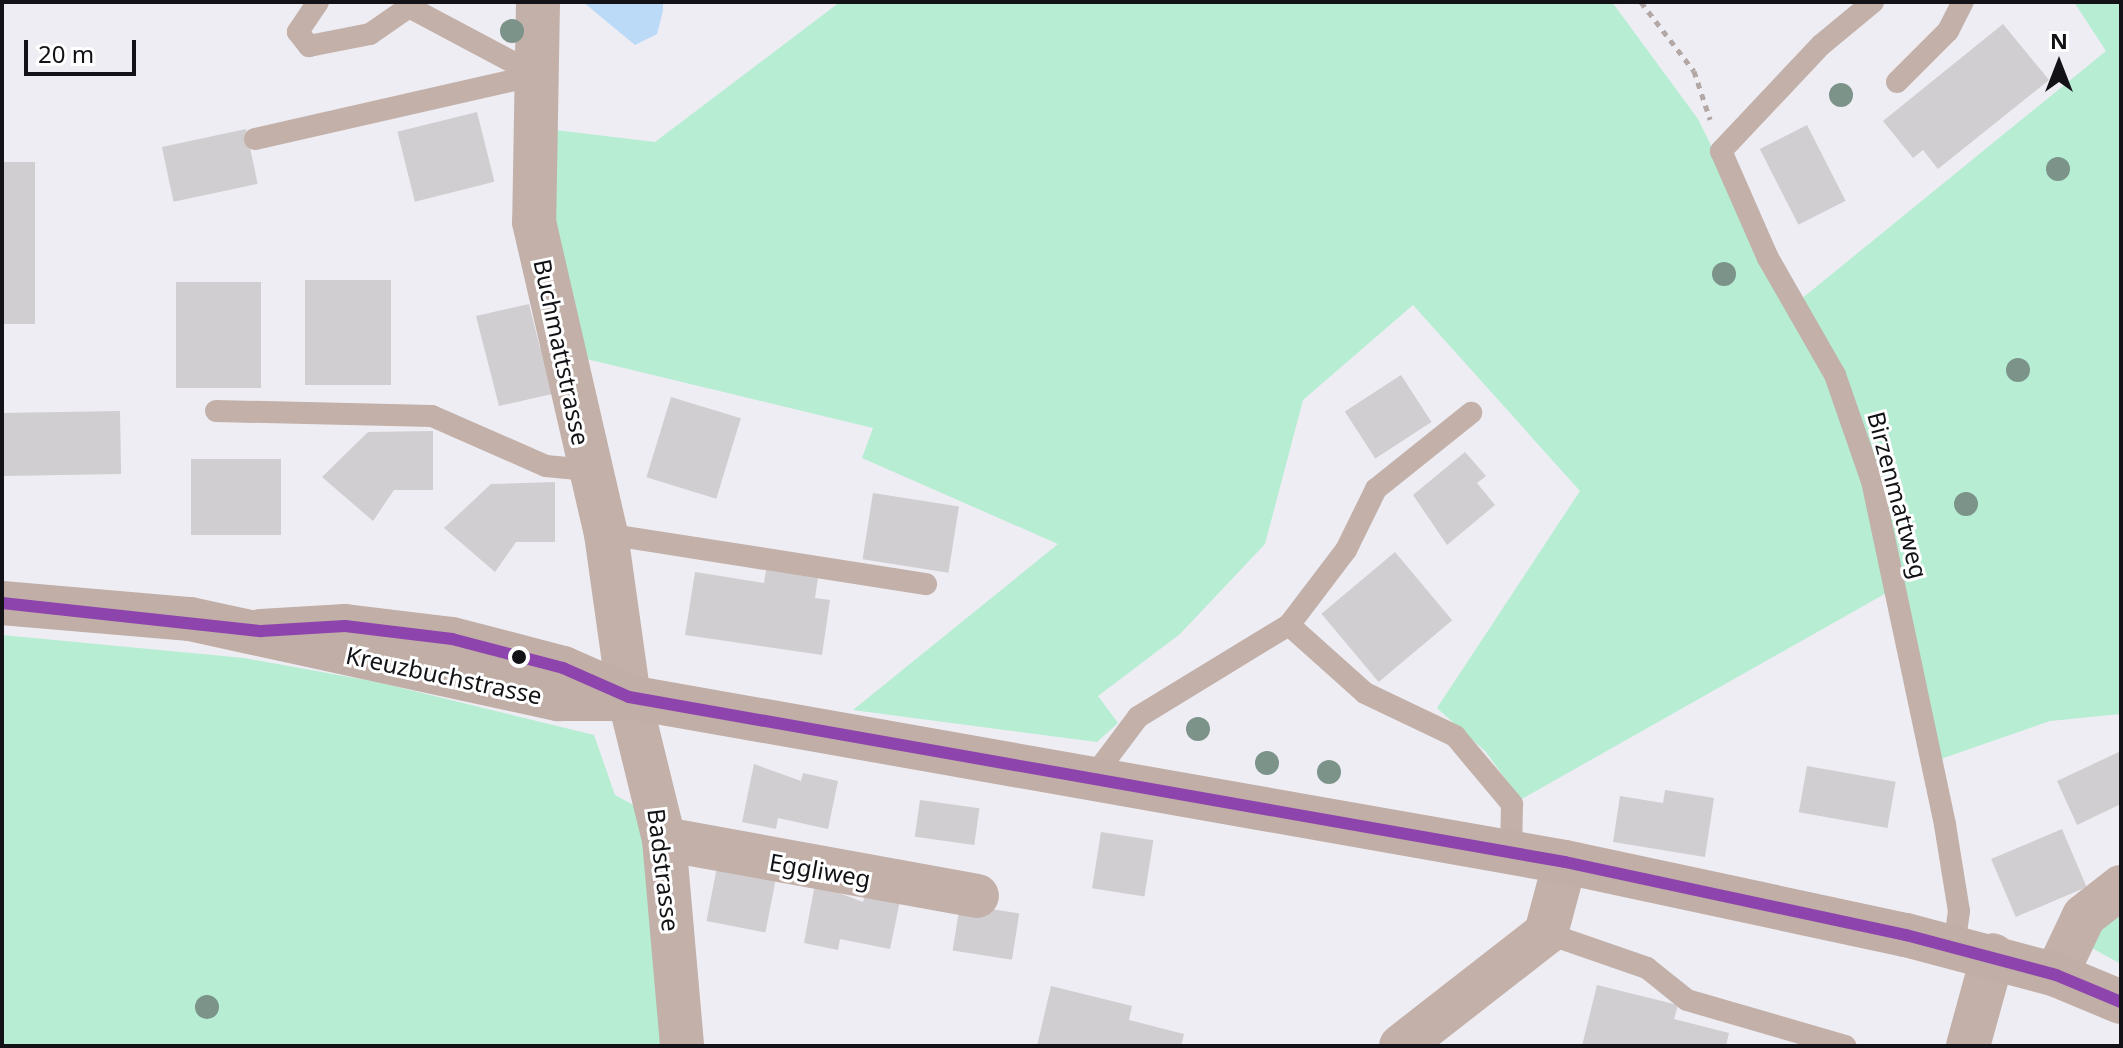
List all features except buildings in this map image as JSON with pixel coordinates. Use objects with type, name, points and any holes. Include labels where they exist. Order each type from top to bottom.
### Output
[{"type":"street","name":"Buchmattstrasse","points":[[538,2],[534,222],[588,470],[606,534],[629,697]]},
{"type":"street","name":"Kreuzbuchstrasse","points":[[2,603],[261,631],[558,699],[629,697],[1565,862],[1973,950],[2056,975],[2121,1002]]},
{"type":"street","name":"Badstrasse","points":[[629,697],[664,839],[682,1046]]},
{"type":"street","name":"Eggliweg","points":[[664,839],[977,896]]},
{"type":"street","points":[[1401,1046],[1546,933],[1565,862]]},
{"type":"street","points":[[2056,975],[2084,916],[2121,887]]},
{"type":"street","points":[[1968,1046],[1973,950]]},
{"type":"lane","points":[[318,2],[298,32],[309,46],[370,34],[409,7],[537,75]]},
{"type":"lane","points":[[1721,151],[1873,2]]},
{"type":"lane","points":[[1897,82],[1948,31],[1963,2]]},
{"type":"lane","points":[[255,139],[537,75]]},
{"type":"lane","name":"Birzenmattweg","points":[[1721,151],[1768,258],[1835,375],[1872,481],[1945,825],[1959,911],[1973,950]]},
{"type":"lane","points":[[216,411],[432,416],[546,466],[588,470]]},
{"type":"lane","points":[[1093,777],[1138,717],[1289,625],[1346,550],[1376,489],[1471,413]]},
{"type":"lane","points":[[606,534],[926,584]]},
{"type":"lane","points":[[1289,625],[1365,693],[1455,736],[1512,804],[1511,853]]},
{"type":"lane","points":[[1546,933],[1647,968],[1687,1000],[1845,1046]]},
{"type":"path","points":[[1641,2],[1694,71],[1721,151]]},
{"type":"green space","points":[[840,2],[1612,2],[1698,119],[1809,345],[1848,429],[1888,592],[1520,800],[1486,752],[1437,708],[1580,491],[1413,305],[1303,400],[1265,544],[1180,634],[1098,696],[1118,723],[1097,742],[853,710],[1058,544],[862,458],[873,428],[570,355],[554,284],[547,129],[655,142]]},
{"type":"green space","points":[[2074,2],[2121,2],[2121,714],[2050,721],[1941,759],[1901,586],[1800,300],[2106,51]]},
{"type":"green space","points":[[2,635],[244,658],[377,682],[594,735],[615,795],[639,808],[663,1046],[2,1046]]},
{"type":"green space","points":[[2121,901],[2121,964],[2090,947]]},
{"type":"water","points":[[583,2],[663,2],[657,34],[635,45]]},
{"type":"transit line","points":[[2,603],[261,631],[345,626],[452,639],[563,668],[629,697],[1565,862],[1906,935],[2056,975],[2121,1002]]}]
